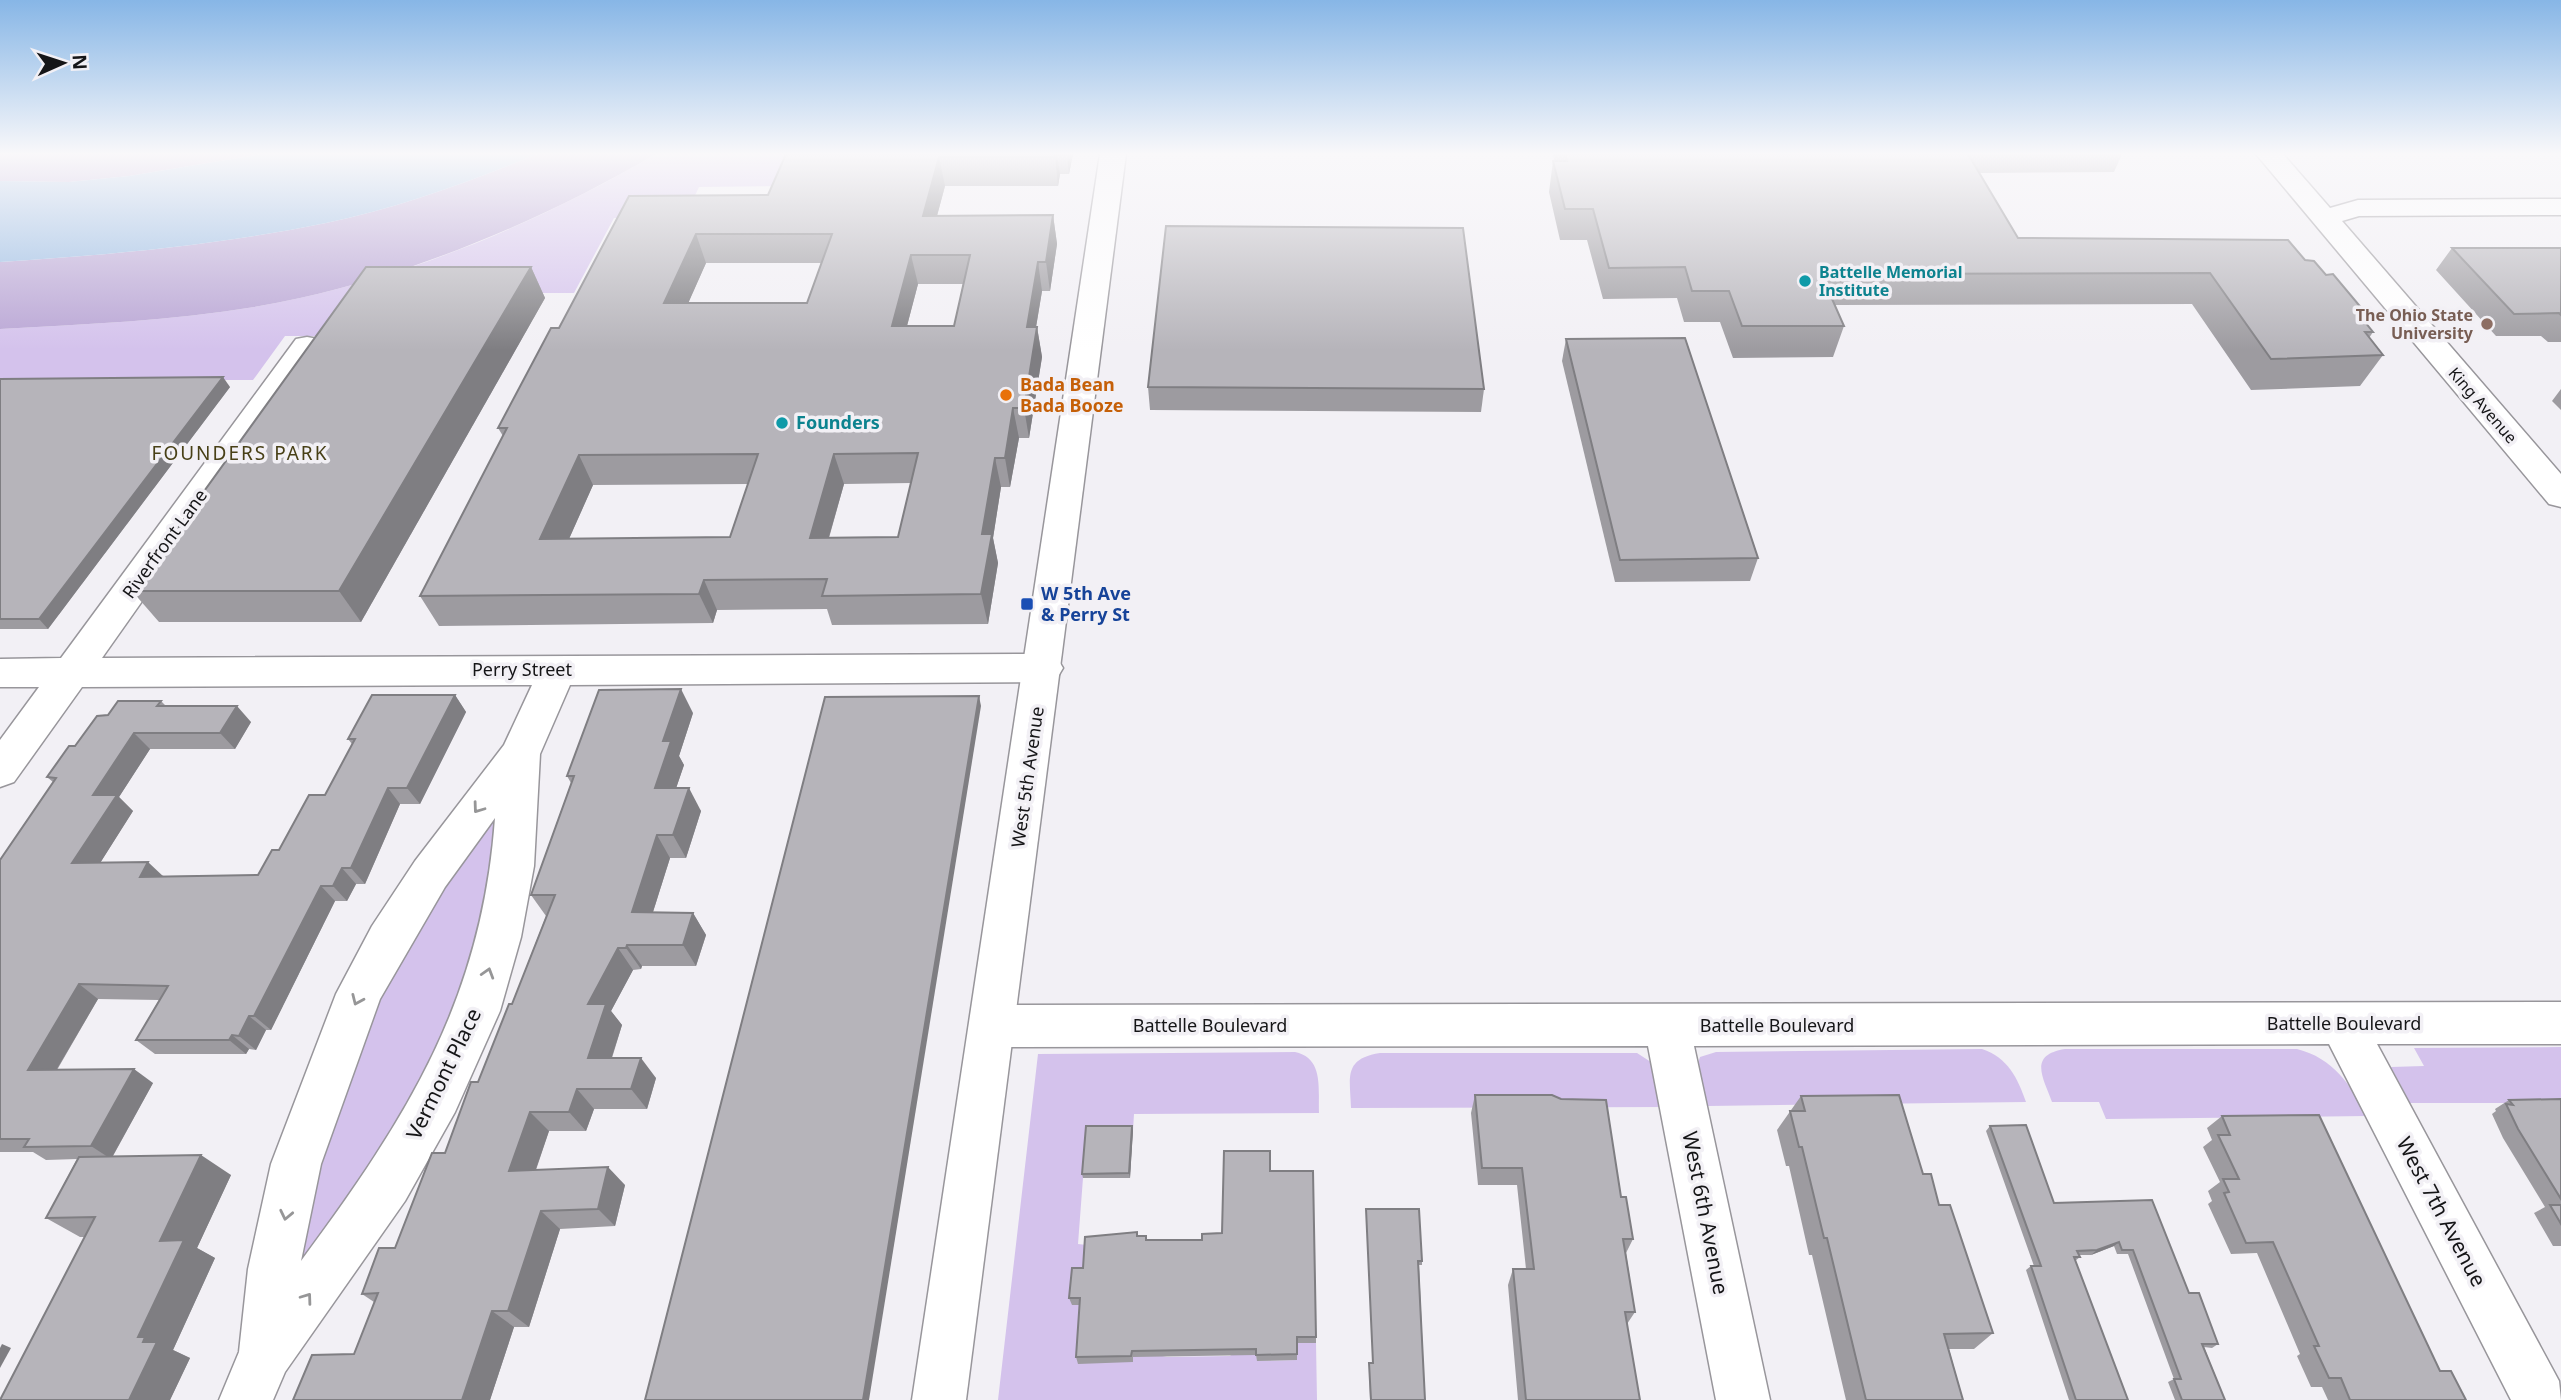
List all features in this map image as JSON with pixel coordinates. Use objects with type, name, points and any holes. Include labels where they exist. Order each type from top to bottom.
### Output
[{"type":"street","name":"West 5th Avenue","points":[[939,1400],[1044,668],[1104,219]]},
{"type":"street","name":"King Avenue","points":[[2324,219],[2561,496]]},
{"type":"street","points":[[2332,219],[2375,226],[2561,226]]},
{"type":"street","name":"Riverfront Lane","points":[[0,771],[307,346]]},
{"type":"street","name":"Perry Street","points":[[0,673],[1044,668]]},
{"type":"street","name":"Vermont Place","points":[[266,1353],[274,1269],[296,1164],[359,994],[388,940],[430,874],[520,754],[558,669]]},
{"type":"street","name":"Vermont Place","points":[[246,1400],[266,1353],[388,1184],[438,1096],[477,1010],[499,937],[513,866],[520,754]]},
{"type":"street","name":"Battelle Boulevard","points":[[993,1026],[2561,1023]]},
{"type":"street","name":"West 7th Avenue","points":[[2342,1024],[2540,1400]]},
{"type":"street","name":"West 6th Avenue","points":[[1667,1026],[1742,1400]]},
{"type":"shaded area","points":[[341,219],[529,219],[484,240],[393,273],[300,298],[188,316],[0,329],[0,262],[164,248]]},
{"type":"shaded area","points":[[613,219],[574,293],[375,293],[345,336],[285,336],[253,380],[0,380],[0,329],[188,316],[300,298],[393,273],[528,221]]},
{"type":"shaded area","points":[[520,754],[499,937],[313,1289],[274,1269],[331,1062]]},
{"type":"shaded area","points":[[2561,1047],[2561,1103],[2410,1103],[2391,1067],[2424,1066],[2414,1048]]},
{"type":"shaded area","points":[[1982,1049],[2005,1063],[2019,1084],[2026,1102],[1708,1106],[1698,1063],[1700,1057],[1716,1052]]},
{"type":"shaded area","points":[[2065,1049],[2297,1049],[2321,1059],[2340,1074],[2367,1116],[2106,1119],[2099,1102],[2052,1102],[2042,1076],[2042,1062],[2053,1052]]},
{"type":"shaded area","points":[[1295,1052],[1304,1055],[1315,1068],[1319,1085],[1319,1113],[1134,1114],[1133,1130],[1083,1178],[1078,1244],[1087,1245],[1083,1305],[1134,1350],[1167,1357],[1230,1356],[1256,1338],[1257,1361],[1297,1360],[1297,1343],[1316,1343],[1317,1400],[998,1400],[1038,1054]]},
{"type":"shaded area","points":[[1380,1053],[1637,1053],[1657,1066],[1667,1107],[1351,1108],[1350,1079],[1354,1065],[1368,1056]]},
{"type":"water","points":[[0,219],[341,219],[164,248],[0,262]]},
{"type":"building","name":"Founders","points":[[617,219],[1052,219],[1046,262],[1038,262],[1027,327],[1037,327],[1024,408],[1013,408],[1005,458],[995,458],[982,534],[992,534],[981,594],[822,596],[827,579],[704,580],[699,594],[420,596],[507,428],[498,428],[551,328],[559,328]],"holes":[[[696,234],[832,234],[807,303],[664,303]],[[911,255],[970,255],[954,326],[892,326]],[[918,453],[898,537],[810,538],[834,454]],[[758,454],[730,537],[540,539],[579,455]]]},
{"type":"building","points":[[1596,219],[2007,219],[2018,238],[2288,240],[2305,260],[2314,261],[2326,275],[2333,274],[2369,317],[2361,317],[2373,332],[2365,332],[2383,355],[2271,359],[2210,273],[1821,274],[1844,326],[1742,326],[1729,291],[1692,291],[1685,267],[1609,268]]},
{"type":"building","points":[[1166,226],[1463,228],[1484,389],[1148,387]]},
{"type":"building","points":[[2452,248],[2561,248],[2561,315],[2514,314]]},
{"type":"building","points":[[366,267],[531,267],[339,591],[132,591]]},
{"type":"building","points":[[1685,338],[1758,558],[1620,560],[1566,339]]},
{"type":"building","points":[[223,377],[39,619],[0,619],[0,379]]},
{"type":"building","points":[[681,689],[663,741],[671,741],[655,788],[689,788],[673,835],[657,835],[632,912],[693,913],[683,945],[627,945],[626,948],[618,948],[588,1004],[606,1004],[588,1058],[641,1058],[631,1089],[577,1089],[569,1112],[530,1112],[509,1171],[608,1167],[598,1209],[541,1211],[508,1311],[492,1311],[462,1400],[293,1400],[312,1355],[354,1354],[378,1293],[362,1294],[379,1248],[395,1248],[432,1153],[445,1153],[471,1082],[478,1082],[509,1004],[512,1004],[555,895],[531,895],[574,776],[567,776],[599,690]]},
{"type":"building","points":[[372,695],[455,695],[407,788],[388,788],[351,868],[342,868],[333,886],[321,886],[254,1016],[249,1016],[239,1036],[232,1035],[229,1040],[136,1040],[168,986],[79,984],[28,1070],[134,1069],[91,1146],[24,1147],[29,1139],[0,1139],[0,860],[56,778],[47,777],[69,746],[75,746],[97,716],[108,715],[118,701],[161,701],[157,706],[237,706],[220,733],[134,733],[93,795],[117,795],[72,863],[148,862],[140,877],[258,875],[272,850],[279,850],[309,795],[325,795],[355,739],[348,739]]},
{"type":"building","points":[[979,696],[863,1400],[645,1400],[825,697]]},
{"type":"building","points":[[1475,1095],[1552,1095],[1561,1099],[1606,1100],[1621,1197],[1626,1197],[1633,1239],[1623,1239],[1635,1312],[1625,1312],[1640,1400],[1526,1400],[1513,1269],[1534,1269],[1522,1168],[1482,1168]]},
{"type":"building","points":[[1899,1095],[1923,1174],[1931,1174],[1939,1205],[1950,1205],[1993,1333],[1944,1334],[1963,1400],[1866,1400],[1827,1238],[1824,1238],[1802,1147],[1799,1147],[1790,1111],[1805,1111],[1801,1096]]},
{"type":"building","points":[[2561,1099],[2561,1199],[2518,1129],[2506,1104],[2513,1105],[2509,1100]]},
{"type":"building","points":[[2319,1115],[2440,1371],[2451,1371],[2466,1400],[2350,1400],[2341,1378],[2329,1378],[2314,1346],[2319,1346],[2273,1242],[2246,1243],[2224,1193],[2229,1192],[2223,1179],[2239,1179],[2218,1135],[2230,1135],[2222,1116]]},
{"type":"building","points":[[2026,1125],[2054,1203],[2152,1200],[2189,1293],[2199,1293],[2218,1344],[2202,1344],[2225,1400],[2182,1400],[2174,1379],[2181,1379],[2133,1250],[2122,1250],[2119,1242],[2097,1250],[2077,1251],[2080,1257],[2074,1257],[2128,1400],[2076,1400],[2031,1266],[2041,1266],[1990,1126]]},
{"type":"building","points":[[1086,1126],[1132,1126],[1129,1173],[1082,1174]]},
{"type":"building","points":[[1224,1151],[1270,1151],[1270,1171],[1313,1171],[1316,1337],[1297,1337],[1297,1354],[1256,1355],[1256,1349],[1132,1351],[1131,1356],[1076,1357],[1080,1298],[1069,1298],[1072,1268],[1083,1268],[1085,1237],[1137,1232],[1137,1236],[1146,1236],[1146,1240],[1202,1240],[1202,1234],[1222,1233]]},
{"type":"building","points":[[201,1155],[160,1241],[184,1240],[138,1337],[145,1337],[143,1342],[157,1342],[129,1400],[0,1400],[95,1217],[46,1218],[79,1157]]},
{"type":"building","points":[[2550,1205],[2561,1205],[2561,1224]]},
{"type":"building","points":[[1366,1209],[1419,1209],[1422,1261],[1418,1261],[1425,1400],[1371,1400],[1369,1363],[1373,1363]]},
{"type":"place","name":"Battelle Memorial Institute","points":[[1805,281]]},
{"type":"place","name":"The Ohio State University","points":[[2487,324]]},
{"type":"place","name":"Bada Bean Bada Booze","points":[[1006,395]]},
{"type":"place","name":"Founders","points":[[782,423]]},
{"type":"place","name":"W 5th Ave & Perry St","points":[[1027,604]]},
{"type":"district","name":"FOUNDERS PARK","points":[[240,453]]}]
